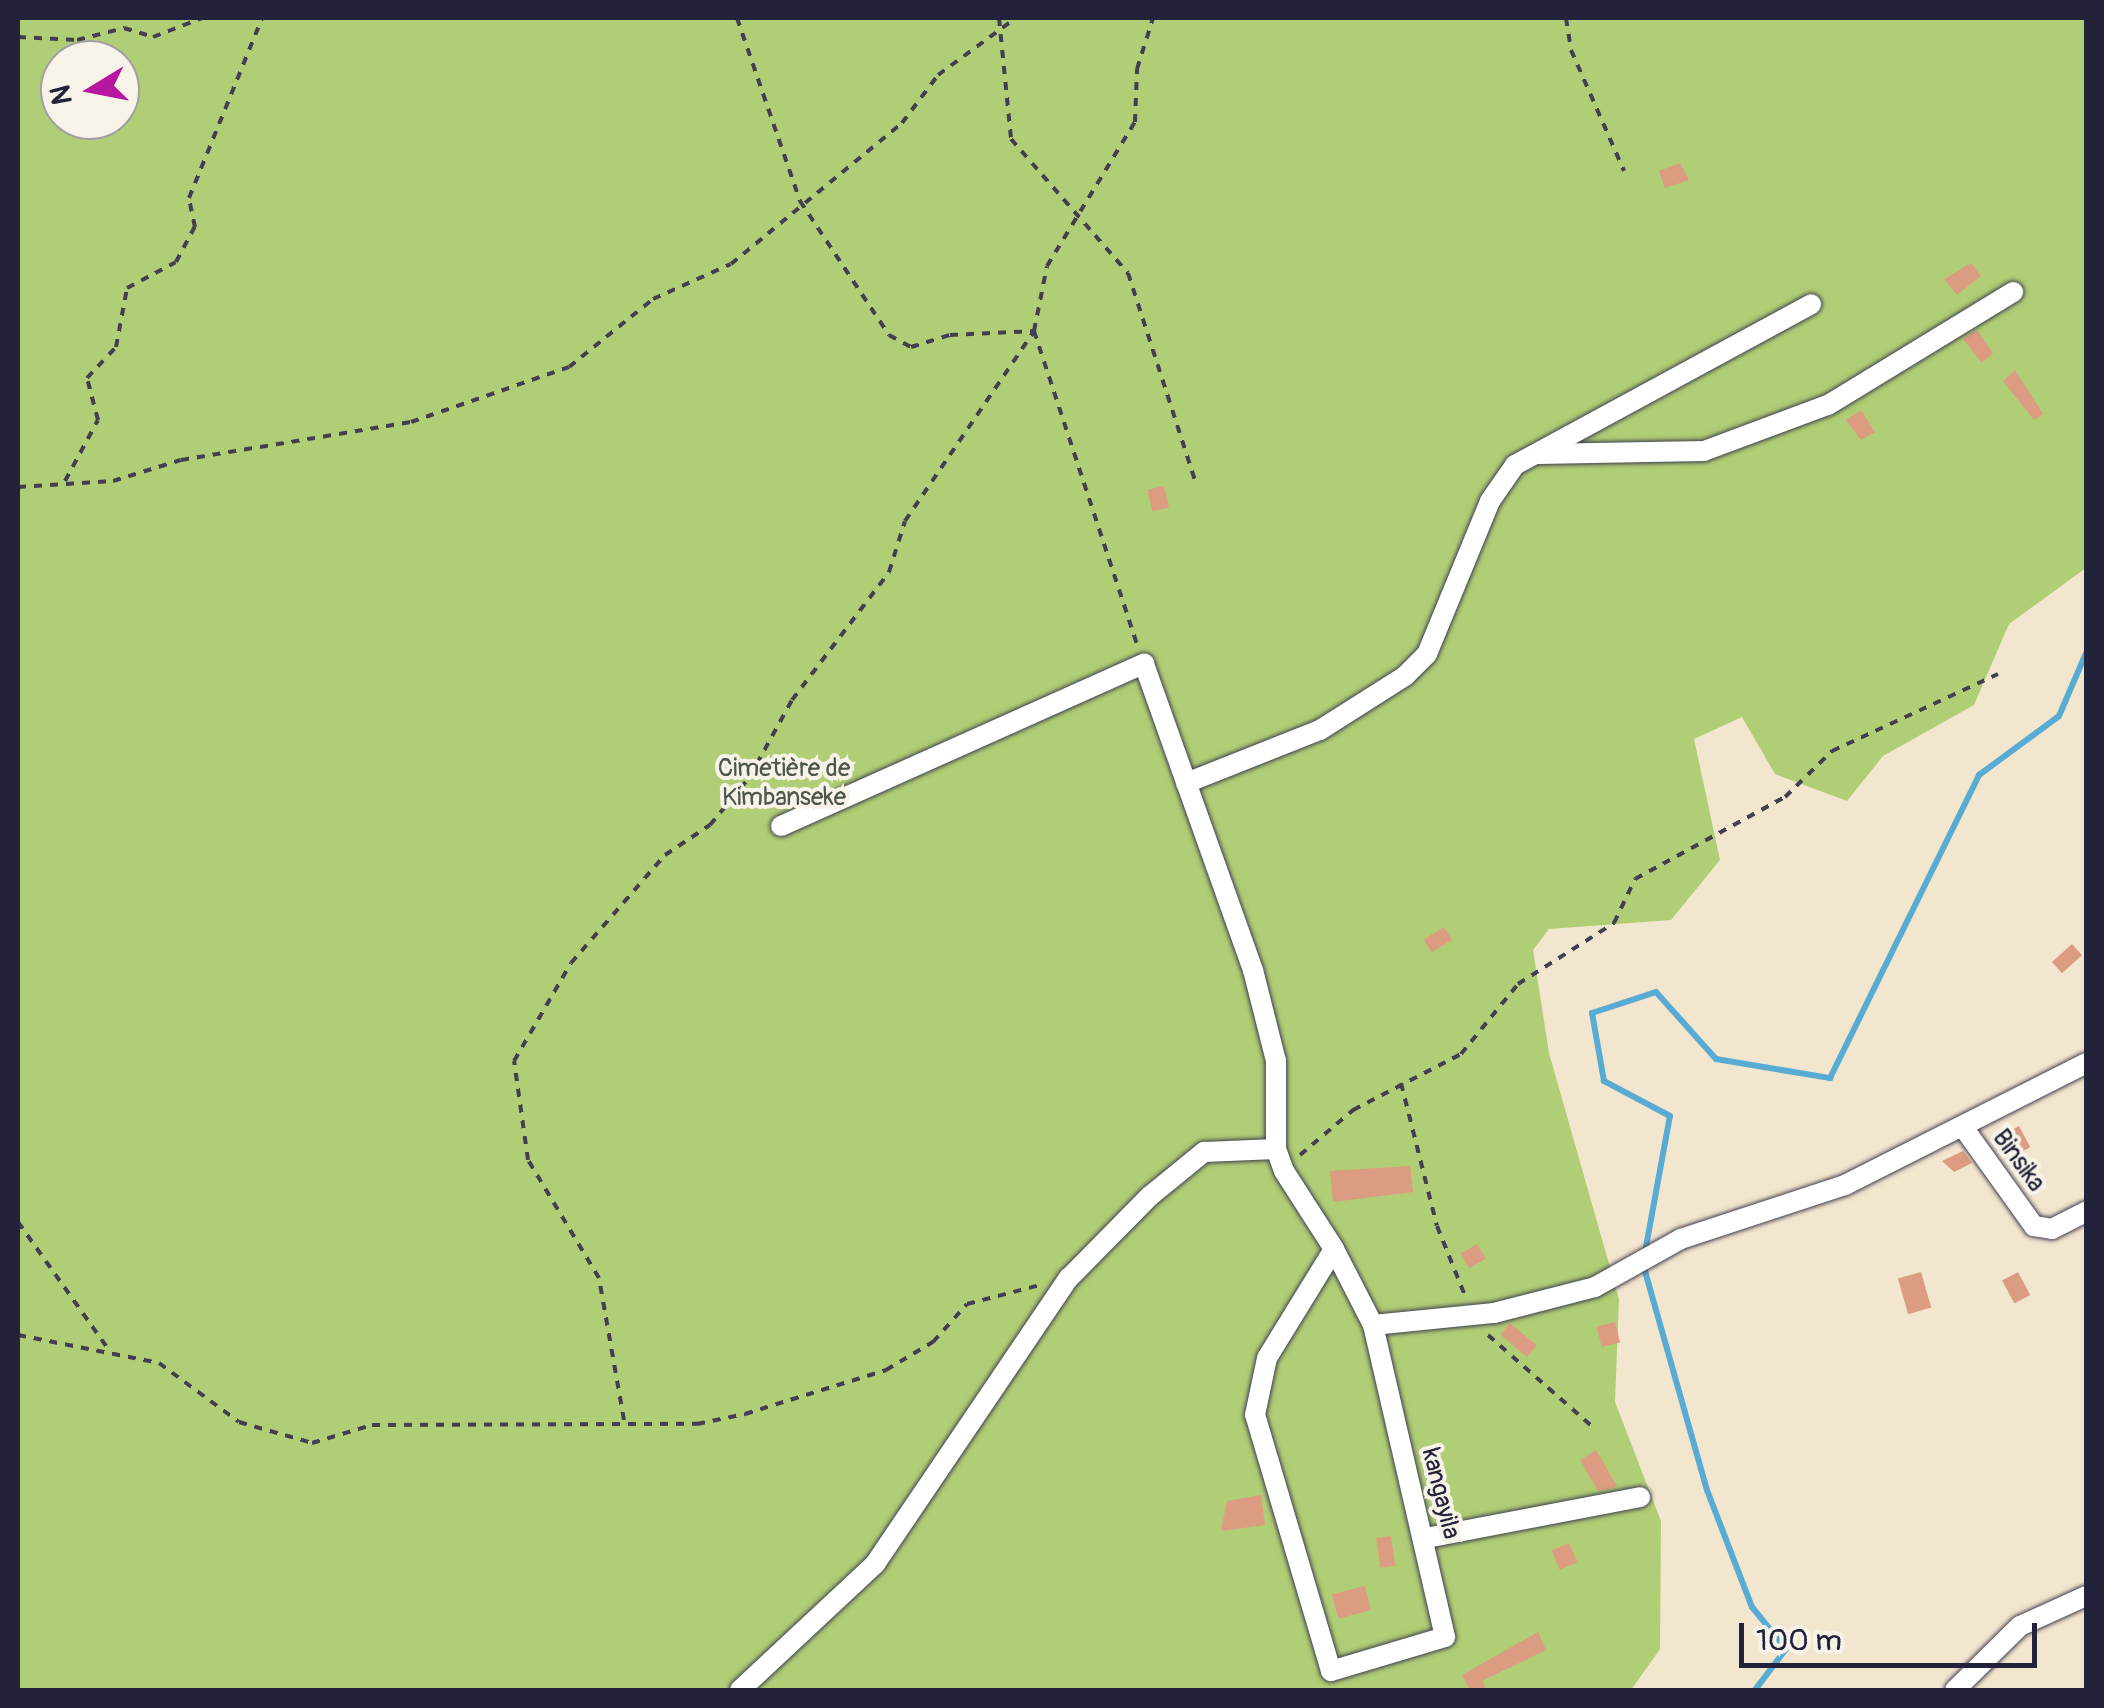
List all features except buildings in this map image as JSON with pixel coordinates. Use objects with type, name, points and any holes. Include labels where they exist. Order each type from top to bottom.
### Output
[{"type":"street","points":[[1536,454],[1704,451],[1828,406],[2014,292]]},
{"type":"street","points":[[1186,783],[1320,730],[1405,676],[1428,654],[1502,478],[1536,454],[1811,304]]},
{"type":"street","points":[[781,826],[1144,664]]},
{"type":"street","name":"kangayila","points":[[1144,664],[1276,1060],[1276,1149],[1284,1171],[1334,1250],[1373,1325],[1426,1538],[1444,1642],[1327,1671],[1299,1548],[1259,1436],[1256,1390],[1334,1250]]},
{"type":"street","points":[[1373,1325],[1470,1315],[1594,1287],[1681,1239],[1845,1185],[2086,1063]]},
{"type":"street","name":"Binsika","points":[[1963,1127],[2034,1226],[2052,1229],[2086,1212]]},
{"type":"street","points":[[740,1690],[875,1564],[1069,1278],[1204,1152],[1276,1149]]},
{"type":"street","points":[[1426,1538],[1640,1497]]},
{"type":"street","points":[[1961,1688],[2020,1626],[2086,1596]]},
{"type":"path","points":[[18,37],[77,40],[124,28],[154,37],[202,18]]},
{"type":"path","points":[[64,482],[98,420],[87,378],[116,346],[127,288],[176,262],[195,227],[190,198],[262,18]]},
{"type":"path","points":[[738,18],[800,201],[889,335],[912,347],[950,334],[1034,331]]},
{"type":"path","points":[[999,18],[1011,139],[1074,221],[1128,274],[1195,480]]},
{"type":"path","points":[[18,487],[154,474],[181,460],[412,422],[504,393],[568,367],[653,299],[731,264],[1016,18]]},
{"type":"path","points":[[624,1420],[598,1278],[528,1160],[514,1061],[571,963],[665,854],[710,825],[749,778],[792,700],[889,572],[904,520],[1034,331],[1047,266],[1135,122],[1136,69],[1153,18]]},
{"type":"path","points":[[1566,18],[1570,50],[1624,170]]},
{"type":"path","points":[[1034,331],[1144,664]]},
{"type":"path","points":[[1284,1171],[1353,1110],[1461,1054],[1518,984],[1614,923],[1635,879],[1785,797],[1832,751],[1998,674]]},
{"type":"path","points":[[1401,1083],[1470,1315],[1594,1428]]},
{"type":"path","points":[[18,1222],[106,1346]]},
{"type":"path","points":[[18,1334],[106,1346],[159,1363],[239,1422],[288,1442],[372,1426],[624,1420],[696,1424],[802,1400],[886,1370],[933,1342],[967,1304],[1069,1278]]},
{"type":"green space","name":"Cimetière de Kimbanseke","points":[[18,18],[2086,18],[2086,568],[2009,624],[1974,705],[1883,756],[1847,801],[1775,774],[1742,717],[1694,739],[1720,860],[1671,920],[1549,929],[1533,950],[1549,1053],[1619,1299],[1615,1402],[1661,1521],[1660,1649],[1631,1690],[18,1690]]},
{"type":"waterway","points":[[1645,1252],[1670,1116],[1604,1081],[1592,1013],[1656,992],[1716,1059],[1830,1078],[1979,775],[2059,716],[2086,653]]},
{"type":"waterway","points":[[1643,1264],[1707,1490],[1752,1607],[1786,1649],[1755,1690]]}]
